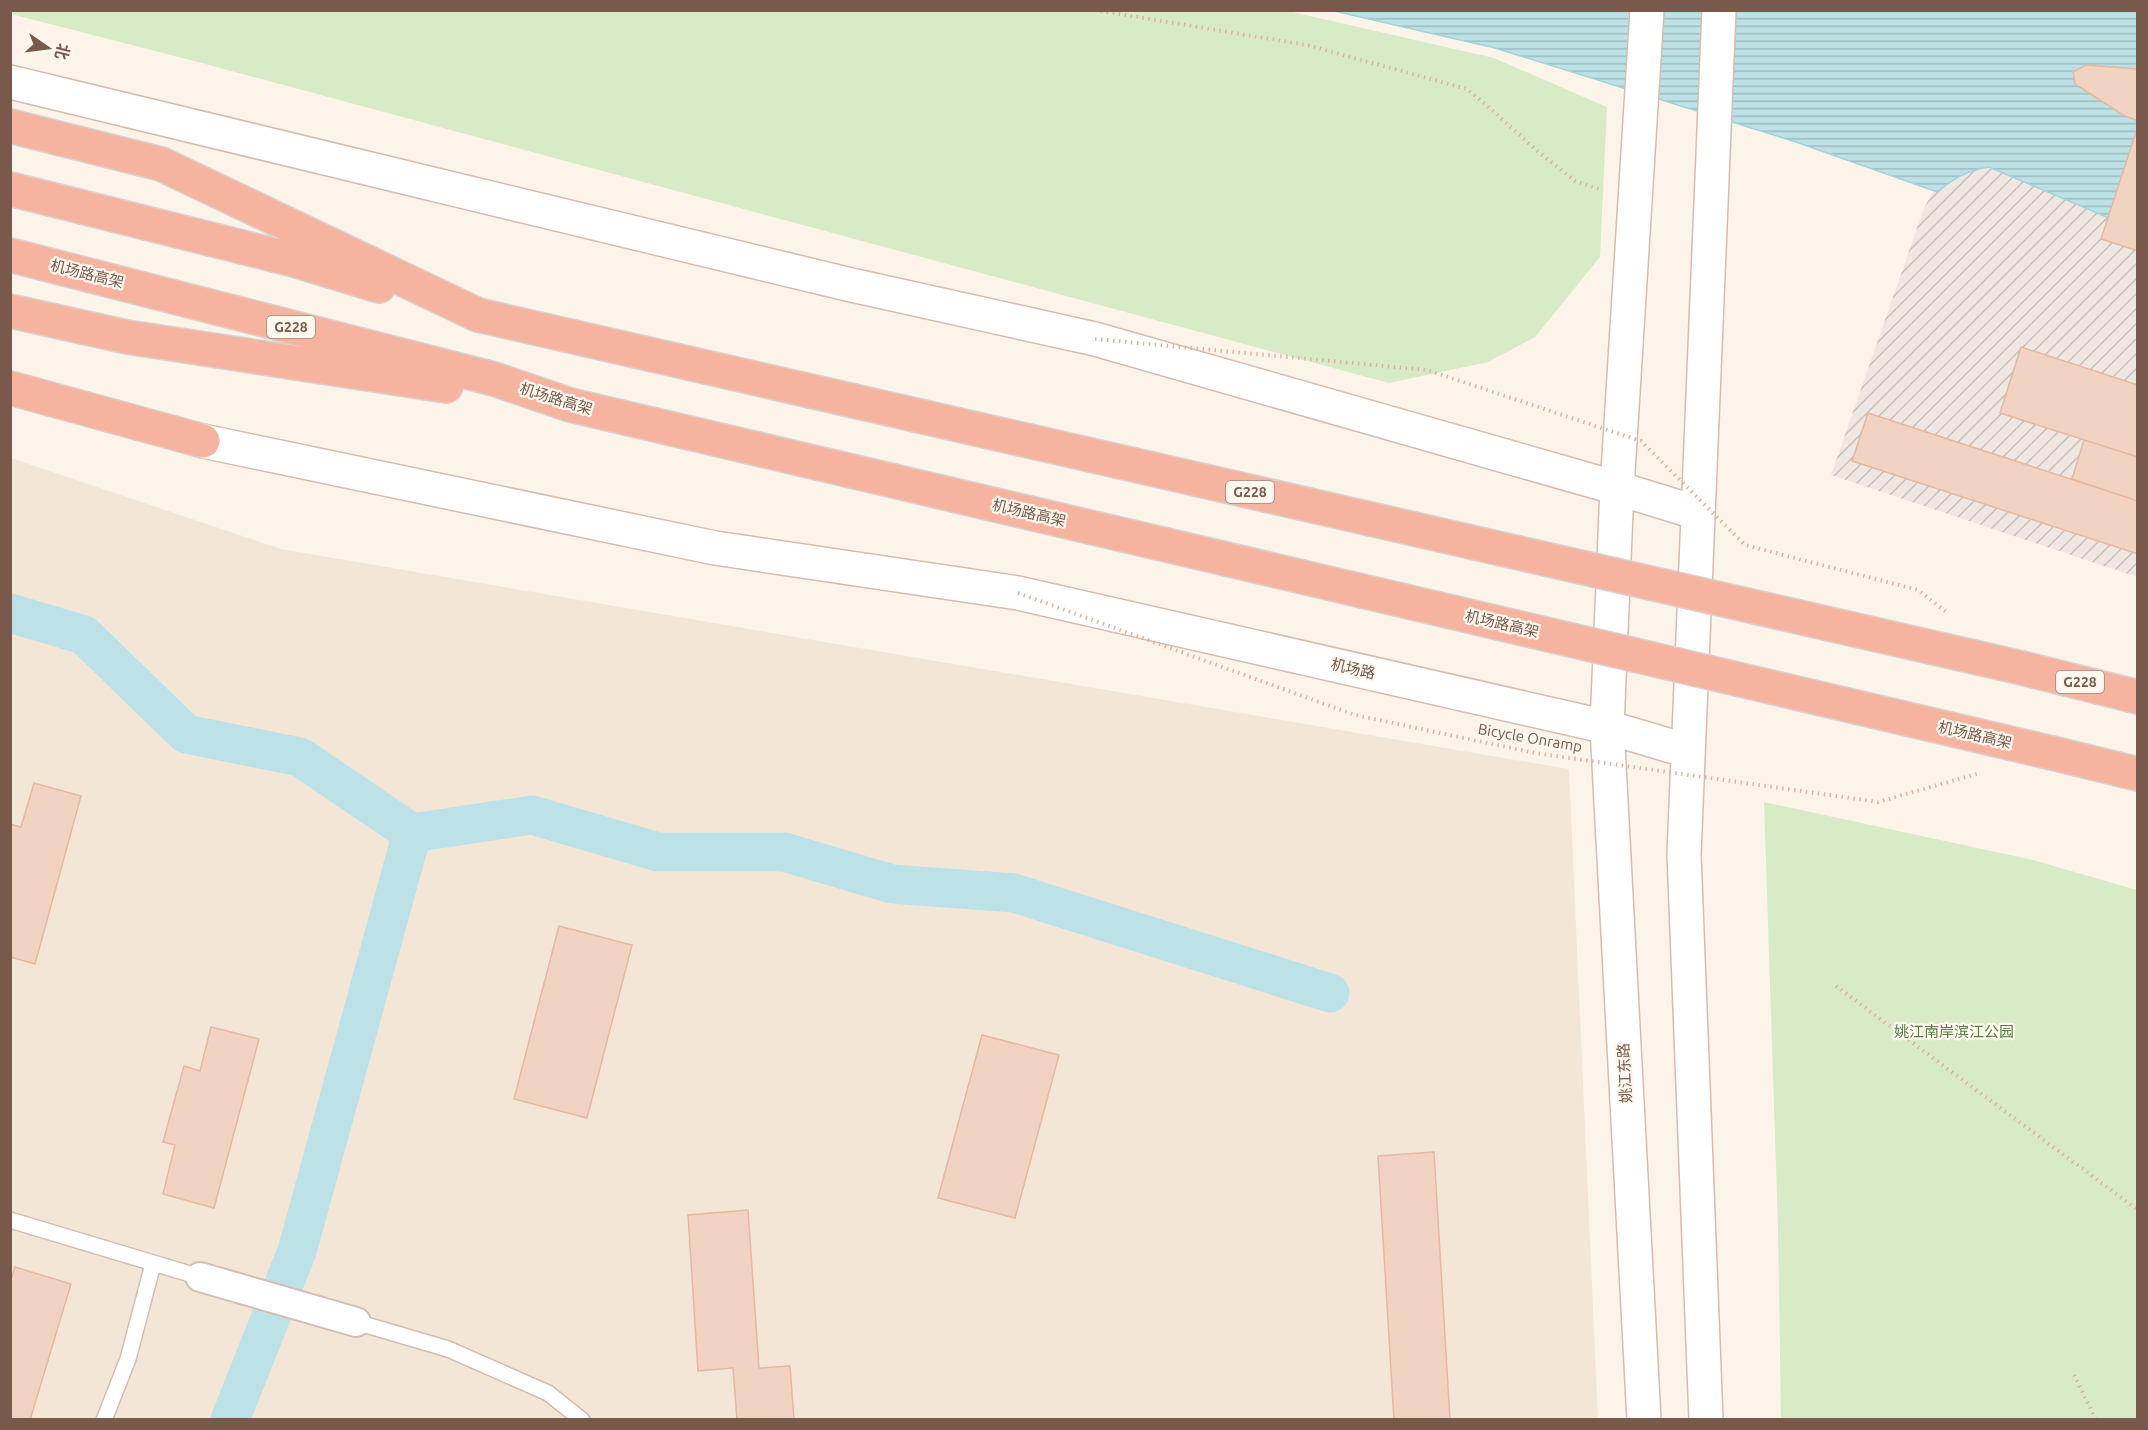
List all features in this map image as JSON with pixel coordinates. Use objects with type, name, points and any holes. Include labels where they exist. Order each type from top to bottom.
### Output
[{"type":"highway","points":[[10,126],[161,164],[478,315]]},
{"type":"highway","name":"G228","points":[[10,189],[294,261],[478,315],[2022,668],[2138,697]]},
{"type":"highway","name":"机场路高架","points":[[10,255],[494,379],[570,405],[2138,774]]},
{"type":"highway","points":[[10,311],[127,337],[570,405]]},
{"type":"highway","points":[[10,388],[203,441]]},
{"type":"main road","name":"姚江东路","points":[[1644,1419],[1607,727],[1617,488],[1647,10]]},
{"type":"main road","points":[[1706,1419],[1684,854],[1719,10]]},
{"type":"main road","points":[[10,82],[847,284],[1095,339],[1698,513]]},
{"type":"main road","name":"机场路","points":[[203,441],[715,548],[1018,593],[1607,727],[1688,751]]},
{"type":"street","points":[[200,1277],[356,1322]]},
{"type":"lane","points":[[10,1220],[200,1277]]},
{"type":"lane","points":[[104,1419],[128,1359],[153,1264]]},
{"type":"lane","points":[[356,1322],[448,1349],[548,1393],[582,1419]]},
{"type":"path","points":[[1095,10],[1307,45],[1467,89],[1575,181],[1599,189]]},
{"type":"path","points":[[1095,339],[1427,370],[1641,441],[1746,545],[1918,590],[1956,619]]},
{"type":"path","name":"Bicycle Onramp","points":[[1018,593],[1355,715],[1535,753],[1878,802],[1986,772]]},
{"type":"path","points":[[1836,986],[2138,1210]]},
{"type":"path","points":[[2074,1376],[2096,1419]]},
{"type":"shaded area","points":[[2137,11],[2137,577],[1831,475],[1924,208],[2021,33]]},
{"type":"shaded area","points":[[11,458],[281,549],[1569,769],[1598,1419],[11,1420]]},
{"type":"green space","points":[[10,11],[1288,11],[1494,58],[1607,107],[1600,257],[1535,337],[1488,362],[1389,383],[198,62],[11,14]]},
{"type":"green space","name":"姚江南岸滨江公园","points":[[1764,802],[2033,860],[2137,890],[2137,1419],[1781,1419],[1778,1227]]},
{"type":"water","points":[[1334,11],[2137,11],[2137,230],[1989,167],[1961,176],[1937,192],[1796,142],[1495,48]]},
{"type":"building","points":[[2086,65],[2138,69],[2138,121],[2123,115],[2075,84],[2073,72]]},
{"type":"building","points":[[2138,126],[2138,251],[2101,239]]},
{"type":"building","points":[[2021,347],[2138,385],[2138,457],[2000,413]]},
{"type":"building","points":[[1868,413],[2138,501],[2138,554],[1852,461]]},
{"type":"building","points":[[2084,440],[2138,457],[2138,501],[2072,479]]},
{"type":"building","points":[[34,783],[81,796],[35,964],[10,957],[10,824],[21,827]]},
{"type":"building","points":[[559,926],[632,945],[587,1118],[514,1099]]},
{"type":"building","points":[[211,1027],[259,1039],[214,1208],[163,1194],[175,1145],[163,1142],[184,1066],[200,1071]]},
{"type":"building","points":[[982,1035],[1059,1055],[1015,1218],[938,1198]]},
{"type":"building","points":[[1434,1152],[1450,1420],[1394,1420],[1378,1156]]},
{"type":"building","points":[[748,1210],[759,1368],[790,1366],[794,1420],[737,1420],[733,1368],[698,1371],[688,1215]]},
{"type":"building","points":[[15,1267],[71,1284],[30,1420],[10,1420],[10,1283]]},
{"type":"waterway","points":[[10,613],[84,635],[186,734],[300,757],[412,833],[532,815],[658,852],[784,852],[892,884],[1014,893],[1330,993]]},
{"type":"waterway","points":[[230,1420],[297,1251],[412,833]]}]
